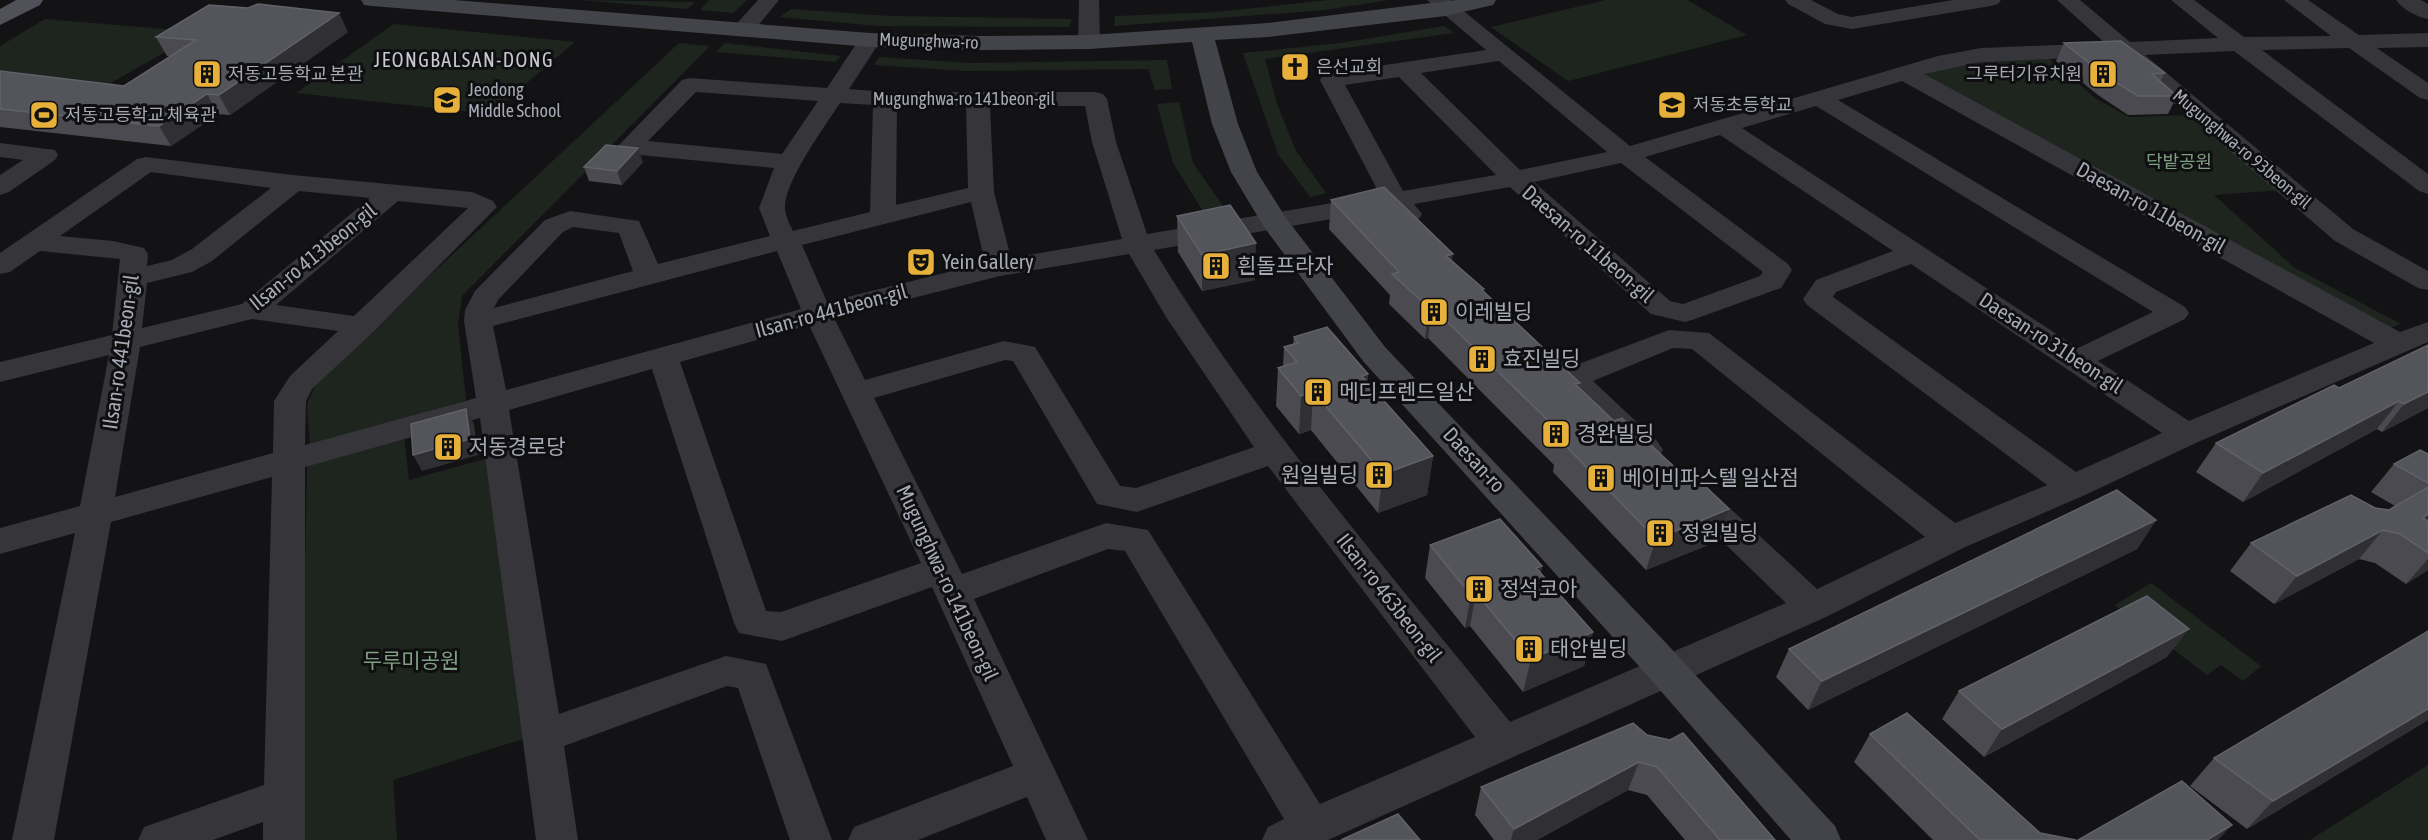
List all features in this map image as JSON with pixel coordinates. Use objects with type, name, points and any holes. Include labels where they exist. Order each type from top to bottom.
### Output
[{"type":"main road","points":[[0,18],[32,0]]},
{"type":"main road","name":"Mugunghwa-ro","points":[[372,0],[870,40],[980,43],[1089,42],[1268,30],[1441,4],[1485,0]]},
{"type":"main road","name":"Daesan-ro","points":[[1202,35],[1225,124],[1244,172],[1274,221],[1374,354],[1668,672],[1819,840]]},
{"type":"street","points":[[743,29],[769,0]]},
{"type":"street","points":[[1089,0],[1089,42]]},
{"type":"street","points":[[1795,0],[1832,20],[1852,23],[1991,0]]},
{"type":"street","name":"Mugunghwa-ro 93beon-gil","points":[[2067,0],[2344,235],[2428,282]]},
{"type":"street","points":[[2181,0],[2428,186]]},
{"type":"street","points":[[2294,0],[2428,93]]},
{"type":"street","points":[[2406,0],[2428,14]]},
{"type":"street","points":[[1441,4],[1626,155]]},
{"type":"street","name":"Mugunghwa-ro 141beon-gil","points":[[870,40],[789,162],[772,208],[779,230],[786,240],[818,314],[947,581],[1067,840]]},
{"type":"street","name":"Daesan-ro 11beon-gil","points":[[1274,221],[1514,179],[1626,155],[1938,63],[1981,55],[2239,44],[2428,40]]},
{"type":"street","points":[[1426,232],[1396,201],[1331,80],[1504,54]]},
{"type":"street","name":"Daesan-ro 11beon-gil","points":[[1404,69],[1451,120],[1514,179],[1661,308],[1685,313],[1771,282],[1778,270],[1626,155]]},
{"type":"street","name":"Daesan-ro 11beon-gil","points":[[1905,73],[2397,343]]},
{"type":"street","name":"Mugunghwa-ro 141beon-gil","points":[[789,162],[629,147],[690,85],[885,99],[1095,99],[1104,142],[1137,244]]},
{"type":"street","points":[[883,216],[885,99]]},
{"type":"street","points":[[1820,99],[2175,313],[2078,359]]},
{"type":"street","points":[[978,100],[981,192],[1000,268]]},
{"type":"street","points":[[1724,127],[1914,253]]},
{"type":"street","points":[[0,150],[46,155],[0,187]]},
{"type":"street","name":"Ilsan-ro 413beon-gil","points":[[34,242],[146,165],[293,183],[472,200],[484,207],[363,326]]},
{"type":"street","points":[[134,278],[183,266],[201,255],[293,183]]},
{"type":"street","points":[[478,321],[648,275],[981,192]]},
{"type":"street","name":"Ilsan-ro 413beon-gil","points":[[0,372],[252,310],[392,193]]},
{"type":"street","points":[[557,840],[478,321],[479,310],[484,297],[554,226],[570,219],[630,227],[648,275]]},
{"type":"street","name":"Ilsan-ro 441beon-gil","points":[[0,541],[818,314],[1000,268],[1274,221]]},
{"type":"street","points":[[0,266],[34,242]]},
{"type":"street","name":"Ilsan-ro 441beon-gil","points":[[33,840],[96,514],[134,278],[134,254],[113,249],[34,242]]},
{"type":"street","points":[[855,393],[1004,350],[1017,351],[1024,354],[1109,496],[1137,500],[1276,451],[1180,317],[1137,244]]},
{"type":"street","points":[[1914,253],[1826,286],[1817,299],[2073,487]]},
{"type":"street","name":"Daesan-ro 31beon-gil","points":[[1914,253],[2078,359],[2187,434]]},
{"type":"street","points":[[252,310],[363,326]]},
{"type":"street","points":[[284,840],[290,401],[301,383],[363,326]]},
{"type":"street","points":[[663,357],[752,623],[782,627],[1106,536],[1136,539],[1297,833],[1668,672],[1813,607],[1951,539],[2428,330]]},
{"type":"street","points":[[1572,378],[1669,339],[1699,340],[1951,539]]},
{"type":"street","points":[[1531,340],[1813,607]]},
{"type":"street","name":"Ilsan-ro 463beon-gil","points":[[1276,451],[1504,744]]},
{"type":"street","points":[[542,737],[726,671],[753,675],[811,840]]},
{"type":"street","points":[[869,840],[1037,775]]},
{"type":"street","points":[[159,840],[283,797]]},
{"type":"green space","points":[[580,0],[695,2],[687,9]]},
{"type":"green space","points":[[709,0],[747,0],[733,13],[700,10]]},
{"type":"green space","points":[[1329,0],[1389,0],[1325,10],[1114,26],[1115,16],[1217,12]]},
{"type":"green space","points":[[1606,0],[1687,0],[1747,35],[1568,81],[1491,27]]},
{"type":"green space","points":[[791,9],[890,16],[1072,19],[1069,27],[878,26],[780,17]]},
{"type":"green space","points":[[45,19],[200,32],[97,91],[0,78],[0,46]]},
{"type":"green space","points":[[394,24],[575,42],[490,114],[296,93]]},
{"type":"green space","points":[[1444,26],[1454,33],[1265,59],[1277,104],[1296,151],[1326,193],[1310,197],[1278,154],[1243,53],[1340,43]]},
{"type":"green space","points":[[679,43],[710,46],[462,296],[458,325],[466,400],[310,447],[307,404],[318,380]]},
{"type":"green space","points":[[725,43],[841,56],[835,62],[716,52]]},
{"type":"green space","name":"닥밭공원","points":[[2045,55],[2095,98],[2129,117],[2196,115],[2283,190],[2214,195],[2295,268],[2401,324],[2384,330],[1919,75],[1953,64]]},
{"type":"green space","points":[[879,57],[970,63],[1167,60],[1172,89],[1155,90],[1148,69],[965,71],[874,65]]},
{"type":"green space","points":[[1179,102],[1193,163],[1225,209],[1204,213],[1173,163],[1157,104]]},
{"type":"green space","name":"두루미공원","points":[[404,437],[409,480],[492,457],[529,737],[393,780],[397,840],[305,840],[301,802],[307,465]]},
{"type":"green space","points":[[2151,583],[2261,666],[2243,681],[2221,665],[2207,675],[2115,605]]},
{"type":"green space","points":[[2428,765],[2428,840],[2310,840]]},
{"type":"building","points":[[258,4],[339,13],[219,95],[207,94],[159,126],[0,109],[0,71],[124,86],[196,40],[156,37],[209,5],[248,8]]},
{"type":"building","points":[[2121,41],[2165,73],[2152,74],[2177,96],[2138,96],[2107,77],[2064,43]]},
{"type":"building","points":[[606,145],[638,148],[617,171],[584,167]]},
{"type":"building","points":[[1384,187],[1453,254],[1446,256],[1484,289],[1482,290],[1580,383],[1575,384],[1614,421],[1622,418],[1683,475],[1690,472],[1729,509],[1656,539],[1560,440],[1566,438],[1432,307],[1429,308],[1392,274],[1399,272],[1331,200]]},
{"type":"building","points":[[1230,205],[1256,243],[1202,255],[1177,216]]},
{"type":"building","points":[[1327,327],[1368,374],[1362,376],[1433,456],[1383,474],[1313,391],[1301,396],[1278,368],[1297,362],[1284,347],[1298,343],[1294,337]]},
{"type":"building","points":[[2428,345],[2428,392],[2404,404],[2399,401],[2263,473],[2216,443],[2334,385],[2339,388]]},
{"type":"building","points":[[466,409],[470,439],[413,455],[411,424]]},
{"type":"building","points":[[2420,450],[2428,454],[2428,483],[2394,464]]},
{"type":"building","points":[[2428,487],[2428,514],[2423,518],[2428,521],[2428,553],[2400,534],[2383,530],[2297,576],[2251,543],[2351,495],[2375,508],[2389,510]]},
{"type":"building","points":[[2117,490],[2156,520],[1822,681],[1789,649]]},
{"type":"building","points":[[1500,519],[1542,566],[1536,568],[1593,632],[1531,659],[1476,593],[1471,595],[1430,545]]},
{"type":"building","points":[[2147,596],[2189,629],[2002,729],[1959,691]]},
{"type":"building","points":[[2428,631],[2428,709],[2273,801],[2214,758]]},
{"type":"building","points":[[1907,713],[2040,833],[2076,840],[1980,840],[1870,734]]},
{"type":"building","points":[[1633,723],[1647,735],[1670,740],[1683,733],[1775,840],[1720,840],[1657,767],[1639,762],[1514,829],[1481,787]]},
{"type":"building","points":[[2182,781],[2232,825],[2207,840],[2078,840]]},
{"type":"building","points":[[1398,814],[1420,840],[1341,840]]},
{"type":"place","name":"은선교회","points":[[1295,67]]},
{"type":"place","name":"저동고등학교 본관","points":[[207,74]]},
{"type":"place","name":"그루터기유치원","points":[[2103,74]]},
{"type":"place","name":"Jeodong Middle School","points":[[447,100]]},
{"type":"place","name":"저동초등학교","points":[[1672,105]]},
{"type":"place","name":"저동고등학교 체육관","points":[[44,115]]},
{"type":"place","name":"Yein Gallery","points":[[921,262]]},
{"type":"place","name":"흰돌프라자","points":[[1216,266]]},
{"type":"place","name":"이레빌딩","points":[[1434,312]]},
{"type":"place","name":"효진빌딩","points":[[1482,359]]},
{"type":"place","name":"메디프렌드일산","points":[[1318,392]]},
{"type":"place","name":"경완빌딩","points":[[1556,434]]},
{"type":"place","name":"저동경로당","points":[[448,447]]},
{"type":"place","name":"원일빌딩","points":[[1379,475]]},
{"type":"place","name":"베이비파스텔 일산점","points":[[1601,478]]},
{"type":"place","name":"정원빌딩","points":[[1660,533]]},
{"type":"place","name":"정석코아","points":[[1479,589]]},
{"type":"place","name":"태안빌딩","points":[[1529,649]]},
{"type":"district","name":"JEONGBALSAN-DONG","points":[[464,60]]}]
